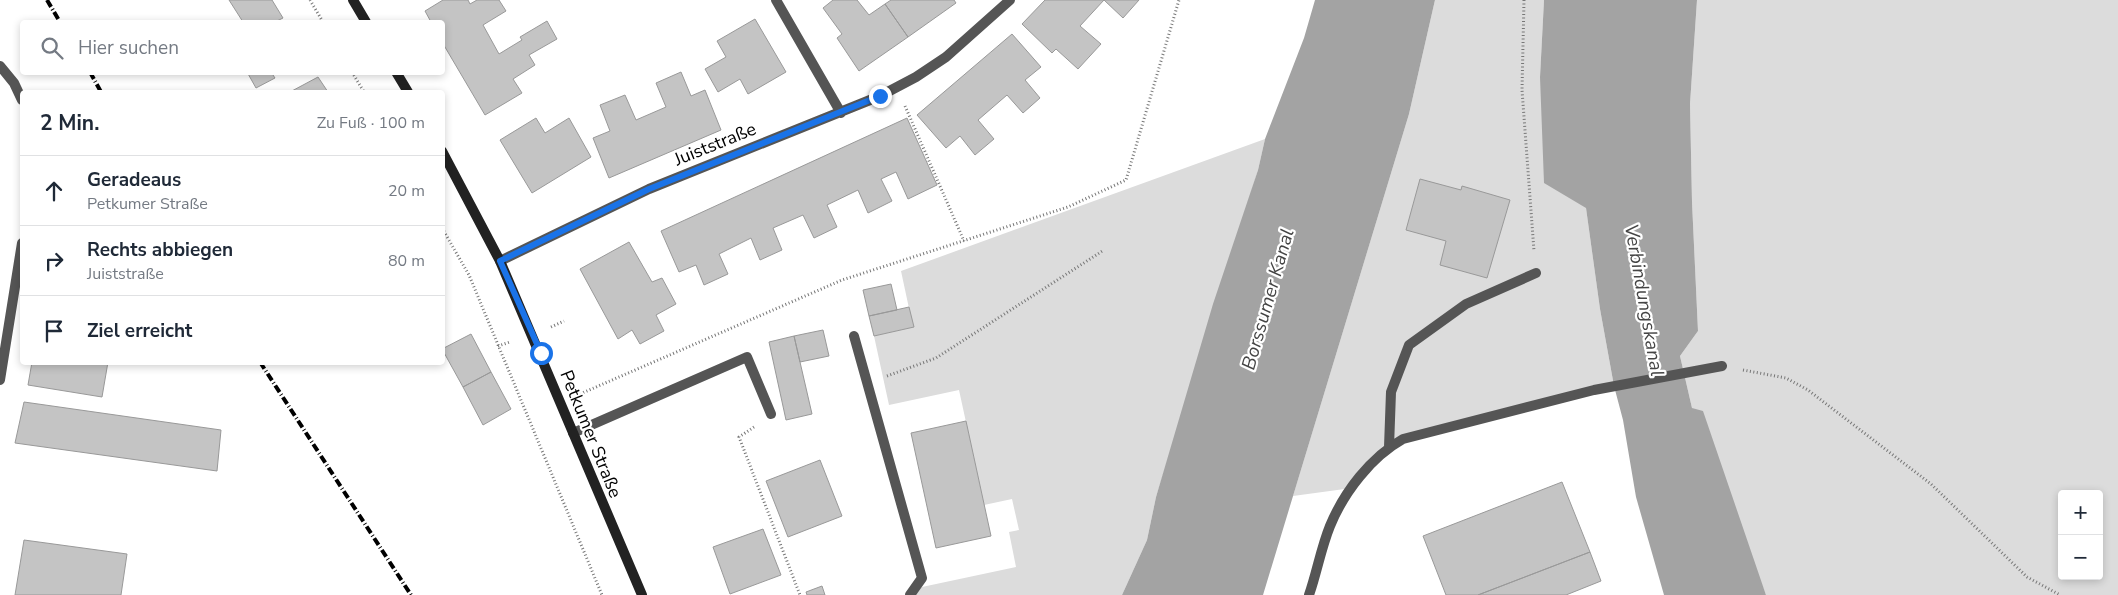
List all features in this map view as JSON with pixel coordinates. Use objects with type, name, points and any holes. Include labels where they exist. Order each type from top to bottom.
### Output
[{"type":"main road","points":[[353,0],[365,20]]},
{"type":"main road","points":[[398,75],[407,90]]},
{"type":"main road","name":"Petkumer Straße","points":[[445,157],[500,261],[642,595]]},
{"type":"street","points":[[776,0],[841,113]]},
{"type":"street","name":"Juiststraße","points":[[500,261],[649,189],[770,139],[841,113],[897,87],[946,57],[1010,0]]},
{"type":"street","points":[[0,66],[14,83],[20,96]]},
{"type":"street","points":[[0,380],[20,255]]},
{"type":"street","points":[[1388,447],[1391,392],[1409,345],[1466,304],[1536,273]]},
{"type":"street","points":[[854,336],[922,578],[910,595]]},
{"type":"street","points":[[573,433],[747,357],[771,414]]},
{"type":"street","points":[[1309,595],[1330,525],[1352,488],[1374,460],[1388,447],[1412,436],[1594,390],[1722,366]]},
{"type":"path","points":[[310,0],[322,20]]},
{"type":"path","points":[[561,402],[842,280],[1068,207],[1126,180],[1179,0]]},
{"type":"path","points":[[1524,0],[1522,90],[1536,273]]},
{"type":"path","points":[[354,75],[363,90]]},
{"type":"path","points":[[897,87],[964,241]]},
{"type":"path","points":[[445,233],[469,275],[602,595]]},
{"type":"path","points":[[868,384],[936,358],[1104,250]]},
{"type":"path","points":[[1722,366],[1786,378],[1808,390],[1931,484],[2027,577],[2060,595]]},
{"type":"path","points":[[771,414],[739,437],[800,595]]},
{"type":"shaded area","points":[[1435,0],[1544,0],[1540,77],[1586,208],[1600,309],[1614,386],[1403,439],[1352,488],[1293,496],[1409,114]]},
{"type":"shaded area","points":[[1697,0],[2118,0],[2118,595],[1766,595],[1692,408],[1680,356],[1698,331],[1690,104]]},
{"type":"shaded area","points":[[1265,139],[1258,170],[1156,497],[1147,540],[1122,595],[915,595],[922,587],[1016,567],[1009,532],[1019,530],[1012,499],[984,505],[959,390],[889,405],[874,336],[913,327],[901,271]]},
{"type":"water","name":"Borssumer Kanal","points":[[1315,0],[1435,0],[1409,114],[1263,595],[1122,595],[1147,540],[1156,497],[1213,304],[1258,170],[1265,139],[1304,38]]},
{"type":"water","name":"Verbindungskanal","points":[[1544,0],[1697,0],[1690,104],[1698,331],[1680,356],[1692,408],[1703,411],[1766,595],[1664,595],[1636,497],[1623,420],[1614,386],[1600,309],[1586,208],[1544,183],[1540,77]]},
{"type":"building","points":[[229,0],[272,0],[283,18],[279,20],[242,20]]},
{"type":"building","points":[[443,0],[468,0],[470,4],[477,0],[499,0],[506,11],[483,25],[499,54],[522,40],[520,37],[547,21],[557,39],[529,55],[535,65],[513,79],[522,93],[485,115],[445,47],[445,20],[430,20],[425,11]]},
{"type":"building","points":[[833,0],[857,0],[869,15],[885,4],[908,37],[859,71],[837,38],[842,34],[823,8]]},
{"type":"building","points":[[891,0],[954,0],[956,3],[908,37],[885,4]]},
{"type":"building","points":[[1045,0],[1104,0],[1080,26],[1101,44],[1078,69],[1056,49],[1052,53],[1022,24]]},
{"type":"building","points":[[1104,0],[1139,0],[1123,18]]},
{"type":"building","points":[[755,19],[786,72],[748,94],[740,79],[718,92],[705,69],[726,57],[717,41]]},
{"type":"building","points":[[1012,34],[1041,67],[1025,80],[1040,98],[1023,113],[1007,95],[978,120],[994,139],[975,155],[960,136],[946,148],[917,115]]},
{"type":"building","points":[[681,72],[691,96],[705,90],[721,130],[609,178],[593,138],[610,131],[600,105],[625,95],[636,120],[666,107],[656,83]]},
{"type":"building","points":[[249,75],[273,75],[275,78],[256,88]]},
{"type":"building","points":[[318,77],[327,90],[294,90]]},
{"type":"building","points":[[536,118],[545,133],[569,118],[591,157],[532,193],[500,140]]},
{"type":"building","points":[[907,118],[937,185],[908,199],[896,172],[881,179],[892,201],[868,213],[858,190],[827,205],[837,227],[814,238],[803,215],[773,228],[782,250],[760,260],[751,238],[719,254],[728,274],[704,285],[696,265],[679,272],[661,231]]},
{"type":"building","points":[[1420,179],[1461,190],[1462,186],[1510,200],[1487,278],[1440,265],[1446,241],[1406,230]]},
{"type":"building","points":[[629,242],[652,282],[662,278],[676,304],[656,315],[664,331],[640,344],[632,330],[618,339],[580,269]]},
{"type":"building","points":[[891,284],[897,310],[869,316],[863,290]]},
{"type":"building","points":[[909,307],[914,327],[874,336],[869,316]]},
{"type":"building","points":[[823,330],[829,356],[800,362],[794,336]]},
{"type":"building","points":[[471,334],[491,372],[463,387],[445,354],[445,347]]},
{"type":"building","points":[[794,336],[812,414],[786,420],[769,342]]},
{"type":"building","points":[[31,365],[107,365],[102,397],[28,385]]},
{"type":"building","points":[[491,372],[511,409],[483,425],[463,387]]},
{"type":"building","points":[[24,402],[221,430],[217,471],[15,443]]},
{"type":"building","points":[[966,421],[991,536],[936,548],[911,433]]},
{"type":"building","points":[[820,460],[842,516],[788,537],[766,481]]},
{"type":"building","points":[[1562,482],[1590,552],[1478,595],[1446,595],[1423,536]]},
{"type":"building","points":[[763,529],[781,575],[730,594],[713,547]]},
{"type":"building","points":[[24,540],[127,554],[121,595],[15,595]]},
{"type":"building","points":[[1590,552],[1601,581],[1566,595],[1478,595]]},
{"type":"building","points":[[822,586],[825,595],[807,595],[806,592]]},
{"type":"railway","points":[[47,0],[59,20]]},
{"type":"railway","points":[[92,75],[100,90]]},
{"type":"railway","points":[[262,365],[411,595]]},
{"type":"route","points":[[541,353],[500,261],[649,189],[880,96]]}]
